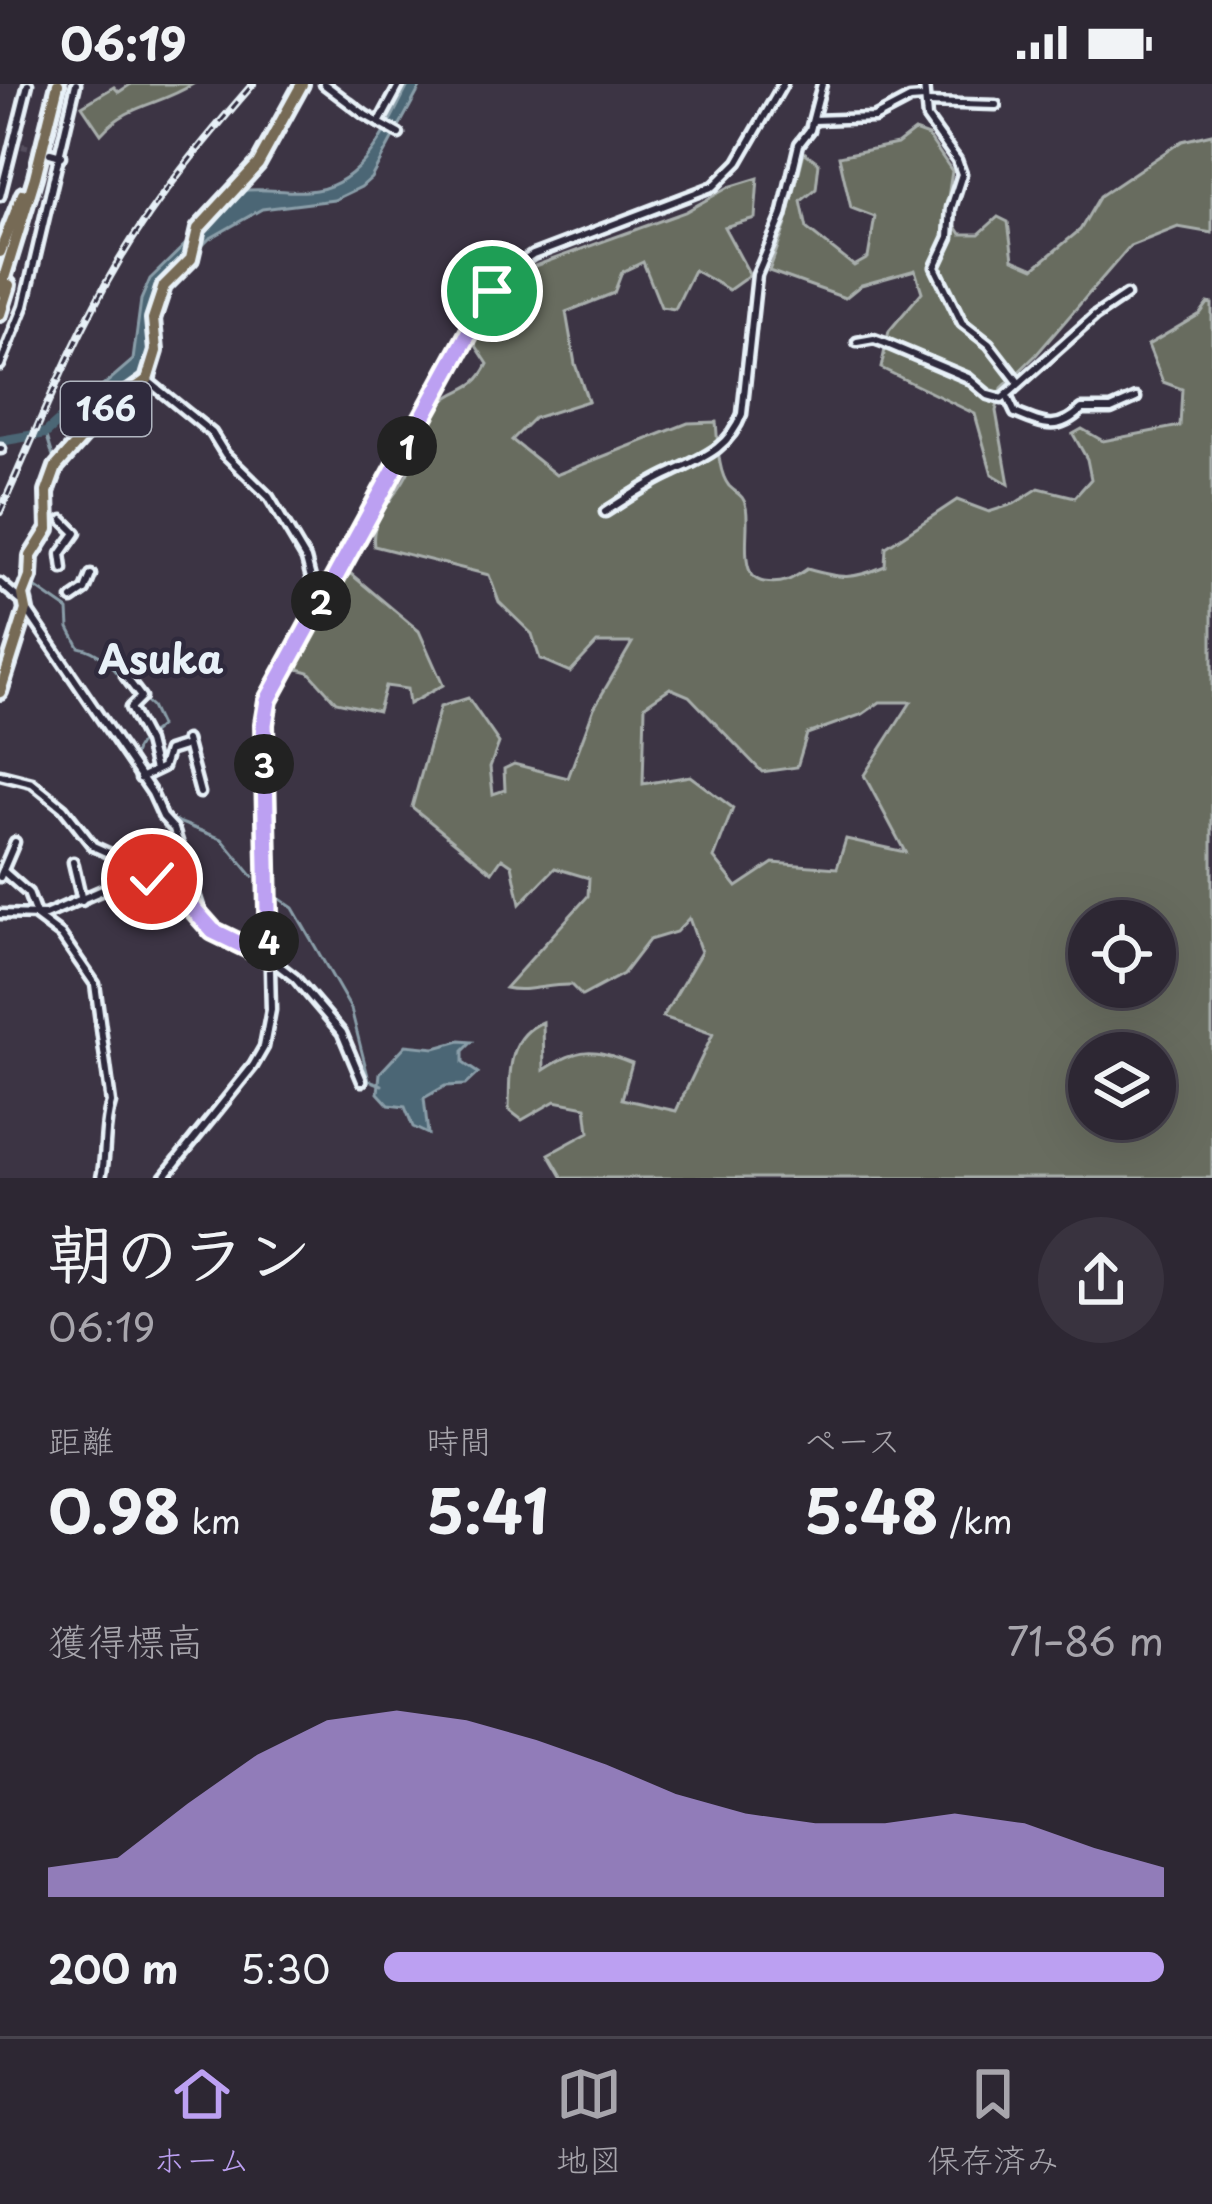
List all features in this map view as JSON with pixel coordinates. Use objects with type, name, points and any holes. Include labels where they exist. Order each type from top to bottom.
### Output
[{"type":"highway","points":[[0,291],[56,84]]},
{"type":"highway","name":"166","points":[[0,692],[25,607],[31,556],[48,530],[47,492],[56,467],[89,426],[147,380],[155,351],[156,302],[164,286],[194,253],[195,236],[258,164],[302,84]]},
{"type":"highway","points":[[0,252],[33,176]]},
{"type":"highway","points":[[0,279],[33,176]]},
{"type":"highway","points":[[4,314],[33,176]]},
{"type":"street","points":[[0,196],[19,145],[28,84]]},
{"type":"street","points":[[0,365],[19,319],[76,84]]},
{"type":"street","points":[[324,84],[398,133]]},
{"type":"street","points":[[381,124],[400,84]]},
{"type":"street","points":[[163,1178],[264,1047],[271,1010],[264,724],[272,689],[492,291],[509,271],[533,255],[714,186],[738,162],[783,84]]},
{"type":"street","points":[[605,512],[708,456],[737,428],[758,275],[782,216],[799,144],[813,120],[822,84]]},
{"type":"street","points":[[924,84],[929,124],[962,174],[951,208],[949,237],[935,267],[962,323],[989,344],[1019,383]]},
{"type":"street","points":[[813,120],[874,118],[910,99],[996,105]]},
{"type":"street","points":[[50,153],[62,156]]},
{"type":"street","points":[[1008,398],[1095,316],[1126,295]]},
{"type":"street","points":[[4,314],[19,319]]},
{"type":"street","points":[[857,342],[874,339],[968,378],[988,395],[1008,398]]},
{"type":"street","points":[[147,380],[212,433],[225,454],[269,497],[310,571],[309,621]]},
{"type":"street","points":[[1008,398],[1015,413],[1056,425],[1066,424],[1082,410],[1112,409],[1136,398]]},
{"type":"street","points":[[63,520],[76,533],[61,554],[63,569]]},
{"type":"street","points":[[72,599],[86,590],[91,575]]},
{"type":"street","points":[[0,583],[25,607],[153,792],[163,817],[174,829],[203,921]]},
{"type":"street","points":[[125,676],[140,699],[130,708],[155,770]]},
{"type":"street","points":[[142,776],[163,767],[168,751],[187,742],[200,793]]},
{"type":"street","points":[[0,775],[32,784],[63,808],[93,845],[137,875],[174,887],[222,936],[269,958],[303,986],[333,1019],[362,1081]]},
{"type":"street","points":[[15,842],[1,874],[28,893],[37,917],[61,935],[95,984],[111,1103],[105,1120],[101,1178]]},
{"type":"street","points":[[73,862],[82,901]]},
{"type":"street","points":[[0,914],[37,917],[137,875]]},
{"type":"green space","points":[[131,84],[193,84],[133,110],[101,134],[82,106],[114,87],[119,92]]},
{"type":"green space","points":[[914,131],[928,136],[952,171],[946,211],[961,234],[979,234],[998,217],[1008,222],[1013,259],[1034,268],[1080,230],[1100,196],[1182,141],[1212,134],[1212,233],[1178,227],[1130,246],[1002,388],[996,411],[1009,484],[992,474],[975,414],[881,368],[889,331],[922,292],[915,270],[861,285],[845,298],[769,271],[804,152],[819,163],[816,189],[801,201],[807,229],[854,266],[868,258],[875,217],[851,208],[839,156],[897,144]]},
{"type":"green space","points":[[758,178],[755,218],[724,227],[750,275],[729,290],[694,270],[675,309],[661,307],[643,262],[622,272],[614,293],[566,312],[575,364],[588,401],[534,418],[512,440],[556,475],[688,423],[716,422],[722,472],[746,507],[750,572],[764,582],[787,580],[807,569],[847,576],[885,566],[886,547],[957,500],[989,512],[1014,504],[1039,488],[1075,497],[1091,479],[1087,459],[1073,434],[1082,429],[1103,441],[1180,426],[1182,389],[1163,382],[1148,345],[1212,304],[1212,1178],[563,1178],[549,1154],[589,1132],[586,1107],[555,1101],[522,1120],[509,1110],[516,1047],[543,1022],[544,1070],[587,1052],[618,1058],[632,1063],[622,1099],[676,1111],[713,1034],[663,1017],[701,952],[689,918],[676,932],[649,940],[623,974],[582,996],[571,985],[505,988],[588,896],[589,878],[555,868],[520,904],[512,865],[502,858],[492,872],[412,807],[440,707],[468,698],[499,743],[490,767],[493,794],[505,790],[504,769],[514,764],[568,778],[594,708],[632,643],[597,643],[570,672],[540,659],[532,634],[499,602],[489,575],[374,546],[375,527],[409,471],[432,412],[477,380],[488,364],[471,338],[515,273],[685,212],[729,187]],"holes":[[[670,688],[689,696],[762,772],[797,767],[807,734],[863,714],[880,702],[911,702],[864,775],[905,852],[846,839],[837,868],[773,863],[737,887],[714,858],[733,808],[690,776],[643,784],[645,705]]]},
{"type":"green space","points":[[351,574],[419,631],[443,685],[409,704],[407,689],[385,686],[378,711],[336,702],[309,672],[298,669],[299,652],[340,576]]},
{"type":"water","points":[[409,84],[422,84],[371,178],[334,200],[262,209],[209,239],[155,294],[152,347],[144,376],[89,417],[98,390],[133,360],[141,300],[150,279],[240,191],[308,191],[344,179],[382,136]]},
{"type":"water","points":[[472,1042],[463,1051],[463,1063],[478,1073],[465,1085],[445,1086],[424,1098],[428,1134],[413,1127],[405,1107],[389,1105],[378,1093],[380,1073],[406,1045],[435,1048]]},
{"type":"waterway","points":[[0,441],[46,433],[76,406],[103,396]]},
{"type":"waterway","points":[[46,433],[52,465]]},
{"type":"waterway","points":[[32,585],[68,610],[69,628],[79,647],[104,659],[134,693]]},
{"type":"waterway","points":[[134,762],[138,746],[160,726],[142,699]]},
{"type":"waterway","points":[[147,778],[168,818],[222,839],[253,877]]},
{"type":"waterway","points":[[280,899],[293,908],[351,1009],[369,1080],[382,1085]]},
{"type":"tunnel","points":[[22,146],[42,151]]},
{"type":"railway","points":[[0,512],[71,353],[119,261],[182,170],[253,84]]},
{"type":"district","name":"Asuka","points":[[161,660]]},
{"type":"route","points":[[152,879],[174,887],[213,931],[269,958],[264,724],[268,700],[492,291]]}]
